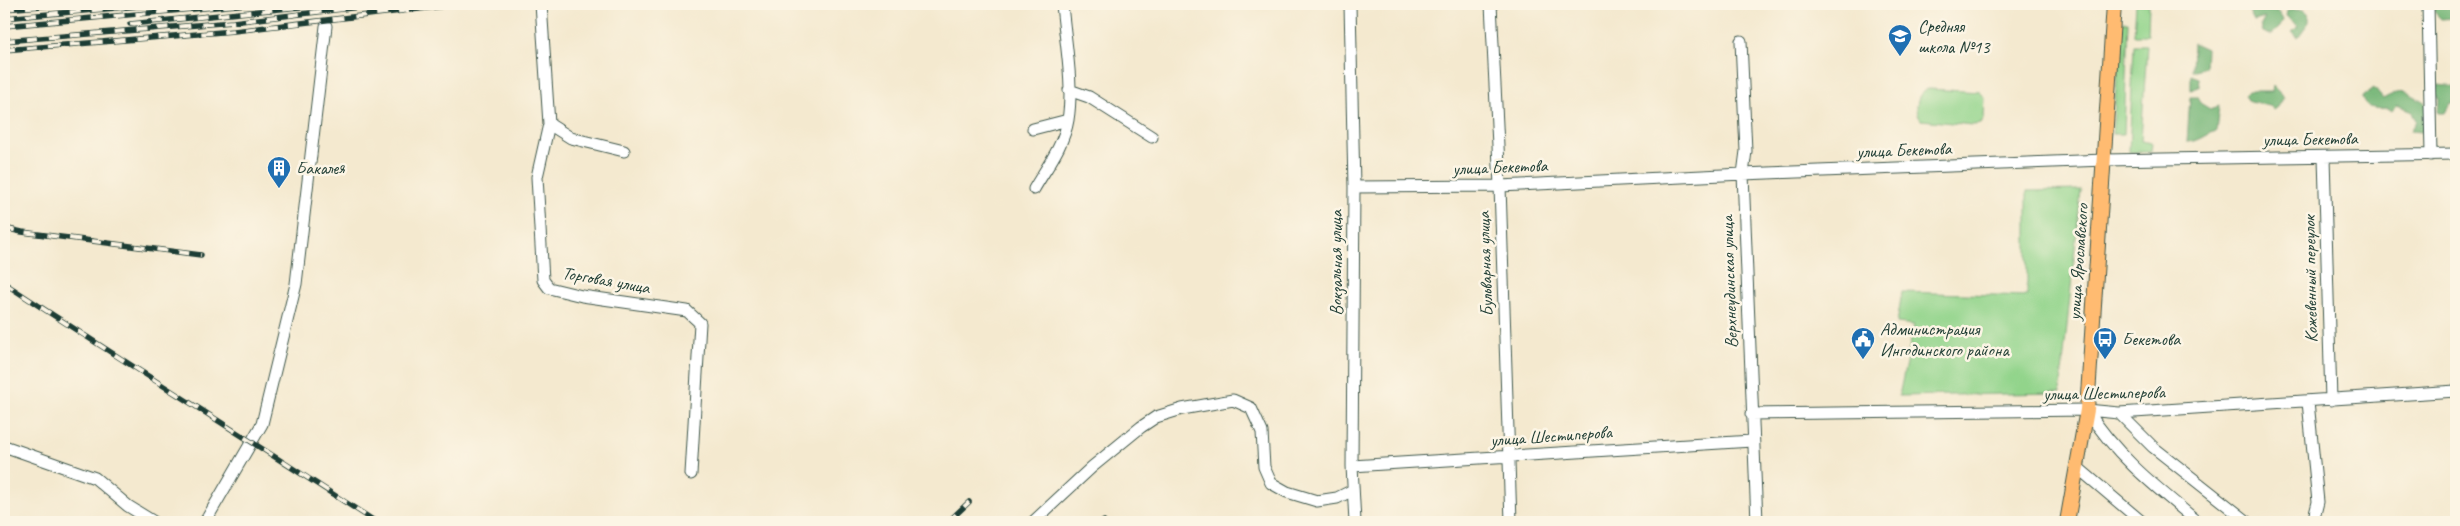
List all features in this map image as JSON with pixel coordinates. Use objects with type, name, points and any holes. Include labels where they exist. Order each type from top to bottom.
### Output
[{"type":"main road","name":"улица Ярославского","points":[[2067,522],[2078,467],[2086,410],[2105,160],[2114,4]]},
{"type":"street","name":"Торговая улица","points":[[541,4],[549,124],[537,176],[543,280],[550,288],[582,296],[686,311],[700,323],[691,474]]},
{"type":"street","points":[[1034,189],[1060,144],[1068,120],[1069,90],[1062,4]]},
{"type":"street","name":"Вокзальная улица","points":[[1350,4],[1354,187],[1352,466],[1355,522]]},
{"type":"street","name":"Бульварная улица","points":[[1491,4],[1500,186],[1511,522]]},
{"type":"street","points":[[2428,4],[2430,155]]},
{"type":"street","points":[[205,522],[262,424],[296,284],[326,26]]},
{"type":"street","name":"Верхнеудинская улица","points":[[1741,41],[1746,151],[1743,174],[1752,441],[1757,522]]},
{"type":"street","points":[[1069,90],[1089,97],[1152,137]]},
{"type":"street","points":[[1033,129],[1068,120]]},
{"type":"street","points":[[549,124],[571,138],[624,151]]},
{"type":"street","name":"улица Бекетова","points":[[1354,187],[1500,186],[1743,174],[2105,160],[2456,154]]},
{"type":"street","name":"Кожевенный переулок","points":[[2324,157],[2330,400]]},
{"type":"street","name":"улица Шестиперова","points":[[1751,414],[2086,410],[2119,412],[2308,402],[2456,391]]},
{"type":"street","points":[[1033,522],[1141,426],[1156,417],[1182,409],[1233,400],[1251,408],[1259,424],[1262,432],[1264,467],[1271,483],[1286,492],[1317,501],[1337,498],[1353,490]]},
{"type":"street","points":[[2308,402],[2318,502],[2312,522]]},
{"type":"street","points":[[2086,410],[2104,436],[2132,467],[2198,522]]},
{"type":"street","points":[[2119,412],[2153,447],[2248,522]]},
{"type":"street","name":"улица Шестиперова","points":[[1352,466],[1752,441]]},
{"type":"street","points":[[4,446],[95,478],[128,506],[154,522]]},
{"type":"street","points":[[2078,467],[2142,522]]},
{"type":"green space","points":[[2136,4],[2149,4],[2148,35],[2134,35]]},
{"type":"green space","points":[[2447,4],[2454,12],[2456,11],[2456,18],[2441,19],[2435,13],[2435,6]]},
{"type":"green space","points":[[2304,10],[2309,14],[2309,22],[2298,37],[2292,32],[2298,26],[2286,16],[2287,11]]},
{"type":"green space","points":[[2249,11],[2278,11],[2283,20],[2280,27],[2271,35],[2263,32],[2261,25],[2265,18],[2254,21]]},
{"type":"green space","points":[[2122,22],[2128,22],[2124,134],[2112,134]]},
{"type":"green space","points":[[2193,43],[2206,49],[2205,67],[2192,71]]},
{"type":"green space","points":[[2134,45],[2147,45],[2141,141],[2152,143],[2151,152],[2129,152]]},
{"type":"green space","points":[[2191,75],[2199,78],[2200,86],[2191,90]]},
{"type":"green space","points":[[2438,85],[2456,87],[2456,103],[2450,103],[2445,112],[2438,112],[2439,99],[2435,93]]},
{"type":"green space","points":[[2273,86],[2284,97],[2274,110],[2270,106],[2249,102],[2245,95],[2249,92],[2272,92]]},
{"type":"green space","points":[[2374,88],[2383,99],[2395,93],[2405,93],[2426,103],[2430,118],[2422,132],[2410,131],[2416,121],[2412,111],[2397,105],[2392,111],[2388,108],[2376,108],[2366,104],[2362,97]]},
{"type":"green space","points":[[1929,89],[1980,92],[1985,98],[1984,119],[1981,124],[1973,125],[1921,120],[1917,112],[1919,97],[1921,93]]},
{"type":"green space","points":[[2190,97],[2198,97],[2200,103],[2210,109],[2219,106],[2216,131],[2199,140],[2187,142]]},
{"type":"green space","points":[[2081,190],[2060,393],[1899,396],[1914,325],[1897,323],[1902,292],[2027,296],[2027,191]]},
{"type":"railway","points":[[4,9],[67,4]]},
{"type":"railway","points":[[4,18],[161,4]]},
{"type":"railway","points":[[4,26],[249,4]]},
{"type":"railway","points":[[4,41],[233,22],[385,4]]},
{"type":"railway","points":[[4,50],[234,31],[461,4]]},
{"type":"railway","points":[[130,24],[309,6]]},
{"type":"railway","points":[[4,228],[22,232],[201,255]]},
{"type":"railway","points":[[4,283],[376,522]]},
{"type":"railway","points":[[948,522],[969,502]]},
{"type":"place","name":"Средняя школа №13","points":[[1900,57]]},
{"type":"place","name":"Бакалея","points":[[279,189]]},
{"type":"place","name":"Администрация Ингодинского района","points":[[1863,360]]},
{"type":"place","name":"Бекетова","points":[[2105,360]]}]
